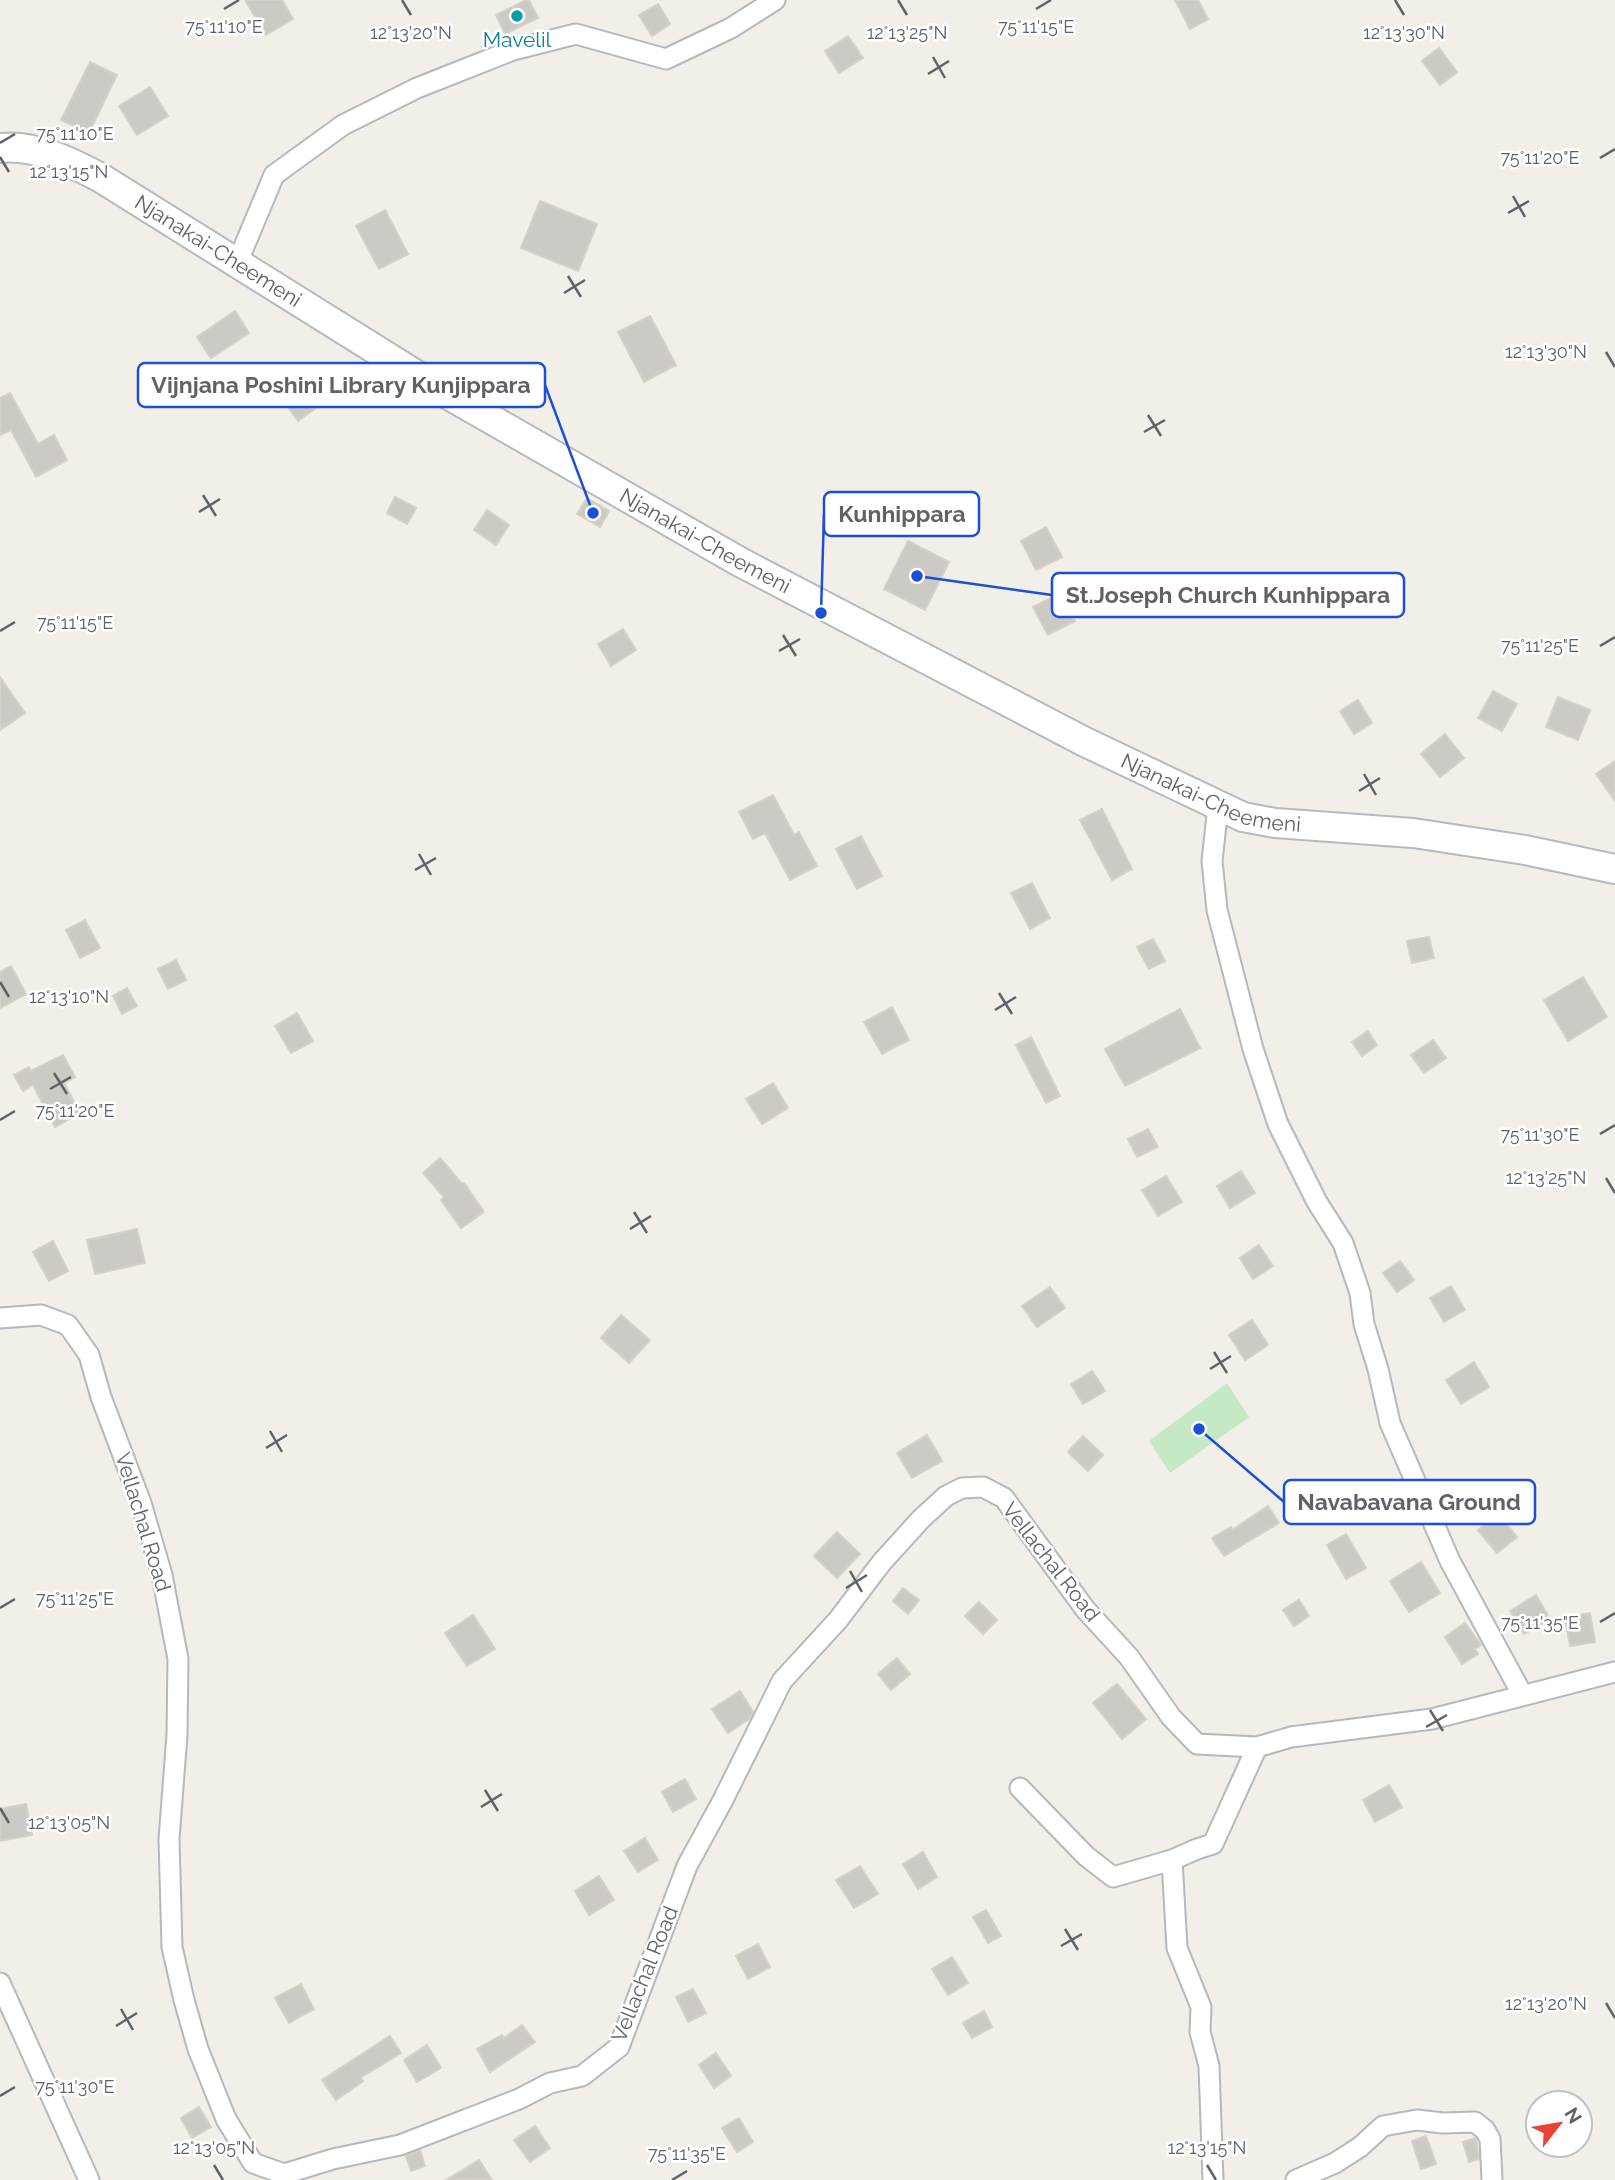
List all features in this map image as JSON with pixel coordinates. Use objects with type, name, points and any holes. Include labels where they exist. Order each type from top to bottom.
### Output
[{"type":"main road","name":"Njanakai-Cheemeni","points":[[0,148],[15,146],[70,161],[238,261],[442,391],[740,562],[1072,736],[1242,817],[1275,823],[1413,833],[1525,850],[1615,869]]},
{"type":"street","points":[[238,261],[274,175],[343,125],[417,88],[513,50],[576,34],[666,59],[731,28],[775,0]]},
{"type":"street","points":[[1218,806],[1212,861],[1217,909],[1253,1049],[1278,1124],[1317,1202],[1343,1243],[1360,1293],[1364,1324],[1378,1369],[1390,1423],[1450,1562],[1522,1694]]},
{"type":"street","name":"Vellachal Road","points":[[0,1318],[41,1315],[68,1325],[89,1355],[101,1397],[141,1503],[162,1575],[177,1659],[177,1735],[169,1839],[172,1947],[198,2049],[226,2119],[253,2164],[284,2174],[333,2159],[400,2144],[519,2099],[550,2083],[582,2076],[619,2047],[687,1866],[782,1681],[838,1620],[882,1562],[920,1519],[946,1496],[962,1488],[983,1487],[1004,1499],[1085,1609],[1129,1657],[1171,1717],[1197,1744],[1257,1747],[1291,1737],[1432,1719],[1615,1672]]},
{"type":"street","points":[[1020,1788],[1086,1856],[1113,1877],[1172,1860],[1213,1844],[1257,1747]]},
{"type":"street","points":[[1172,1860],[1177,1948],[1201,2007],[1200,2032],[1209,2066],[1213,2180]]},
{"type":"street","points":[[0,1983],[89,2180]]},
{"type":"street","points":[[1296,2180],[1335,2163],[1360,2147],[1383,2126],[1417,2120],[1443,2123],[1475,2122],[1485,2130],[1490,2139],[1492,2180]]},
{"type":"green space","points":[[1227,1383],[1249,1417],[1170,1473],[1149,1441]]},
{"type":"building","points":[[245,0],[282,0],[293,19],[266,35]]},
{"type":"building","name":"Mavelil","points":[[529,0],[538,18],[505,34],[496,15]]},
{"type":"building","points":[[1175,0],[1198,0],[1208,19],[1190,29]]},
{"type":"building","points":[[658,4],[670,24],[652,36],[639,15]]},
{"type":"building","points":[[848,36],[863,58],[839,73],[825,51]]},
{"type":"building","points":[[1439,48],[1457,72],[1440,85],[1422,61]]},
{"type":"building","points":[[90,62],[117,75],[89,133],[61,120]]},
{"type":"building","points":[[150,87],[168,116],[137,135],[119,106]]},
{"type":"building","points":[[540,201],[597,224],[578,271],[521,248]]},
{"type":"building","points":[[385,210],[408,254],[379,269],[356,226]]},
{"type":"building","points":[[235,311],[249,333],[211,358],[197,337]]},
{"type":"building","points":[[650,316],[676,365],[644,382],[618,332]]},
{"type":"building","points":[[305,380],[321,404],[298,421],[281,397]]},
{"type":"building","points":[[10,393],[38,444],[54,435],[67,460],[36,477],[11,430],[0,435],[0,398]]},
{"type":"building","points":[[395,497],[416,508],[407,524],[387,513]]},
{"type":"building","points":[[587,498],[609,511],[600,527],[577,514]]},
{"type":"building","points":[[487,510],[509,525],[496,545],[474,530]]},
{"type":"building","points":[[1046,527],[1062,557],[1036,570],[1021,541]]},
{"type":"building","points":[[908,541],[949,562],[925,610],[884,589]]},
{"type":"building","points":[[1060,593],[1075,621],[1048,635],[1033,607]]},
{"type":"building","points":[[623,629],[636,650],[611,666],[598,644]]},
{"type":"building","points":[[0,677],[25,713],[0,730]]},
{"type":"building","points":[[1493,691],[1517,704],[1502,731],[1478,718]]},
{"type":"building","points":[[1558,697],[1590,710],[1578,740],[1546,727]]},
{"type":"building","points":[[1358,700],[1372,723],[1354,734],[1340,711]]},
{"type":"building","points":[[1445,734],[1464,758],[1440,777],[1421,754]]},
{"type":"building","points":[[1615,761],[1615,801],[1596,774]]},
{"type":"building","points":[[773,795],[794,835],[799,832],[817,866],[790,880],[765,833],[753,839],[739,812]]},
{"type":"building","points":[[1102,809],[1132,869],[1112,880],[1080,820]]},
{"type":"building","points":[[861,836],[882,876],[857,889],[836,849]]},
{"type":"building","points":[[1032,883],[1050,918],[1030,929],[1011,893]]},
{"type":"building","points":[[85,920],[100,948],[80,958],[66,930]]},
{"type":"building","points":[[1429,937],[1434,958],[1412,963],[1407,941]]},
{"type":"building","points":[[1153,939],[1165,961],[1149,969],[1137,947]]},
{"type":"building","points":[[176,960],[186,980],[168,989],[158,969]]},
{"type":"building","points":[[11,966],[26,994],[0,1008],[0,972]]},
{"type":"building","points":[[1583,977],[1607,1017],[1568,1041],[1544,1000]]},
{"type":"building","points":[[127,988],[137,1006],[122,1014],[113,996]]},
{"type":"building","points":[[892,1007],[909,1040],[882,1054],[864,1022]]},
{"type":"building","points":[[1180,1009],[1200,1048],[1125,1086],[1105,1049]]},
{"type":"building","points":[[297,1013],[313,1041],[291,1053],[275,1026]]},
{"type":"building","points":[[1368,1031],[1377,1045],[1362,1056],[1352,1042]]},
{"type":"building","points":[[1031,1037],[1060,1096],[1046,1103],[1016,1045]]},
{"type":"building","points":[[1433,1040],[1446,1058],[1424,1073],[1411,1055]]},
{"type":"building","points":[[63,1055],[75,1077],[64,1083],[80,1113],[55,1127],[33,1085],[23,1091],[14,1075],[29,1067],[31,1071]]},
{"type":"building","points":[[773,1083],[788,1108],[762,1124],[746,1099]]},
{"type":"building","points":[[1148,1129],[1158,1147],[1137,1157],[1128,1139]]},
{"type":"building","points":[[440,1158],[462,1184],[464,1183],[484,1212],[461,1228],[441,1200],[444,1197],[423,1173]]},
{"type":"building","points":[[1241,1171],[1255,1193],[1230,1208],[1217,1186]]},
{"type":"building","points":[[1166,1176],[1182,1202],[1158,1216],[1142,1190]]},
{"type":"building","points":[[137,1229],[145,1263],[95,1274],[87,1240]]},
{"type":"building","points":[[53,1241],[68,1271],[49,1281],[33,1252]]},
{"type":"building","points":[[1259,1245],[1273,1266],[1253,1279],[1240,1258]]},
{"type":"building","points":[[1400,1261],[1414,1280],[1397,1292],[1383,1273]]},
{"type":"building","points":[[1451,1286],[1465,1310],[1444,1322],[1430,1298]]},
{"type":"building","points":[[1050,1287],[1065,1308],[1037,1327],[1022,1306]]},
{"type":"building","points":[[621,1315],[650,1340],[629,1363],[601,1338]]},
{"type":"building","points":[[1252,1320],[1268,1345],[1245,1360],[1229,1335]]},
{"type":"building","points":[[1474,1362],[1489,1387],[1461,1404],[1446,1380]]},
{"type":"building","points":[[1092,1371],[1105,1391],[1083,1404],[1071,1384]]},
{"type":"building","points":[[927,1435],[942,1461],[912,1478],[897,1453]]},
{"type":"building","points":[[1083,1436],[1103,1455],[1088,1471],[1068,1452]]},
{"type":"building","points":[[1268,1506],[1279,1523],[1224,1556],[1212,1538],[1231,1527],[1232,1530]]},
{"type":"building","points":[[1498,1513],[1517,1537],[1497,1553],[1478,1530]]},
{"type":"building","points":[[837,1532],[860,1554],[837,1578],[814,1556]]},
{"type":"building","points":[[1346,1534],[1366,1568],[1346,1579],[1327,1545]]},
{"type":"building","points":[[1421,1562],[1440,1593],[1409,1612],[1390,1581]]},
{"type":"building","points":[[903,1588],[919,1600],[908,1614],[893,1601]]},
{"type":"building","points":[[1536,1595],[1550,1619],[1524,1634],[1510,1611]]},
{"type":"building","points":[[1299,1600],[1309,1616],[1294,1626],[1283,1610]]},
{"type":"building","points":[[979,1602],[997,1620],[983,1634],[965,1616]]},
{"type":"building","points":[[1590,1613],[1595,1642],[1570,1646],[1565,1618]]},
{"type":"building","points":[[473,1615],[495,1649],[467,1666],[445,1633]]},
{"type":"building","points":[[1465,1623],[1481,1645],[1475,1649],[1478,1654],[1462,1664],[1445,1637]]},
{"type":"building","points":[[897,1658],[910,1674],[891,1690],[878,1674]]},
{"type":"building","points":[[1117,1684],[1146,1719],[1122,1739],[1093,1703]]},
{"type":"building","points":[[740,1691],[753,1712],[749,1719],[728,1733],[712,1709]]},
{"type":"building","points":[[685,1779],[696,1799],[673,1812],[662,1792]]},
{"type":"building","points":[[1389,1785],[1402,1807],[1375,1822],[1363,1800]]},
{"type":"building","points":[[26,1804],[32,1835],[0,1841],[0,1809]]},
{"type":"building","points":[[645,1838],[658,1860],[638,1872],[624,1851]]},
{"type":"building","points":[[923,1852],[937,1877],[918,1889],[903,1864]]},
{"type":"building","points":[[860,1866],[878,1894],[854,1908],[836,1880]]},
{"type":"building","points":[[599,1876],[614,1900],[589,1915],[575,1891]]},
{"type":"building","points":[[986,1910],[1001,1936],[988,1943],[973,1917]]},
{"type":"building","points":[[758,1944],[770,1967],[748,1979],[736,1956]]},
{"type":"building","points":[[952,1957],[968,1983],[948,1995],[932,1969]]},
{"type":"building","points":[[301,1984],[314,2009],[289,2023],[275,1998]]},
{"type":"building","points":[[693,1989],[706,2013],[688,2022],[676,1997]]},
{"type":"building","points":[[984,2011],[992,2027],[972,2038],[963,2023]]},
{"type":"building","points":[[522,2025],[535,2042],[490,2072],[477,2049],[502,2035],[504,2038]]},
{"type":"building","points":[[390,2036],[401,2053],[360,2078],[363,2081],[336,2100],[322,2080]]},
{"type":"building","points":[[427,2045],[441,2068],[417,2082],[404,2060]]},
{"type":"building","points":[[716,2053],[731,2076],[714,2088],[699,2065]]},
{"type":"building","points":[[199,2107],[211,2127],[192,2138],[181,2118]]},
{"type":"building","points":[[739,2118],[753,2142],[737,2152],[722,2128]]},
{"type":"building","points":[[535,2126],[550,2148],[530,2162],[514,2140]]},
{"type":"building","points":[[1426,2136],[1436,2164],[1421,2169],[1412,2141]]},
{"type":"building","points":[[1476,2138],[1479,2159],[1469,2162],[1463,2142]]},
{"type":"building","points":[[420,2150],[425,2166],[411,2171],[406,2156]]},
{"type":"building","points":[[479,2160],[492,2180],[446,2180]]},
{"type":"place","name":"Mavelil","points":[[517,16]]},
{"type":"place","name":"Vijnjana Poshini Library Kunjippara","points":[[593,513]]},
{"type":"place","name":"St.Joseph Church Kunhippara","points":[[917,576]]},
{"type":"place","name":"Kunhippara","points":[[821,613]]},
{"type":"place","name":"Navabavana Ground","points":[[1199,1429]]}]
